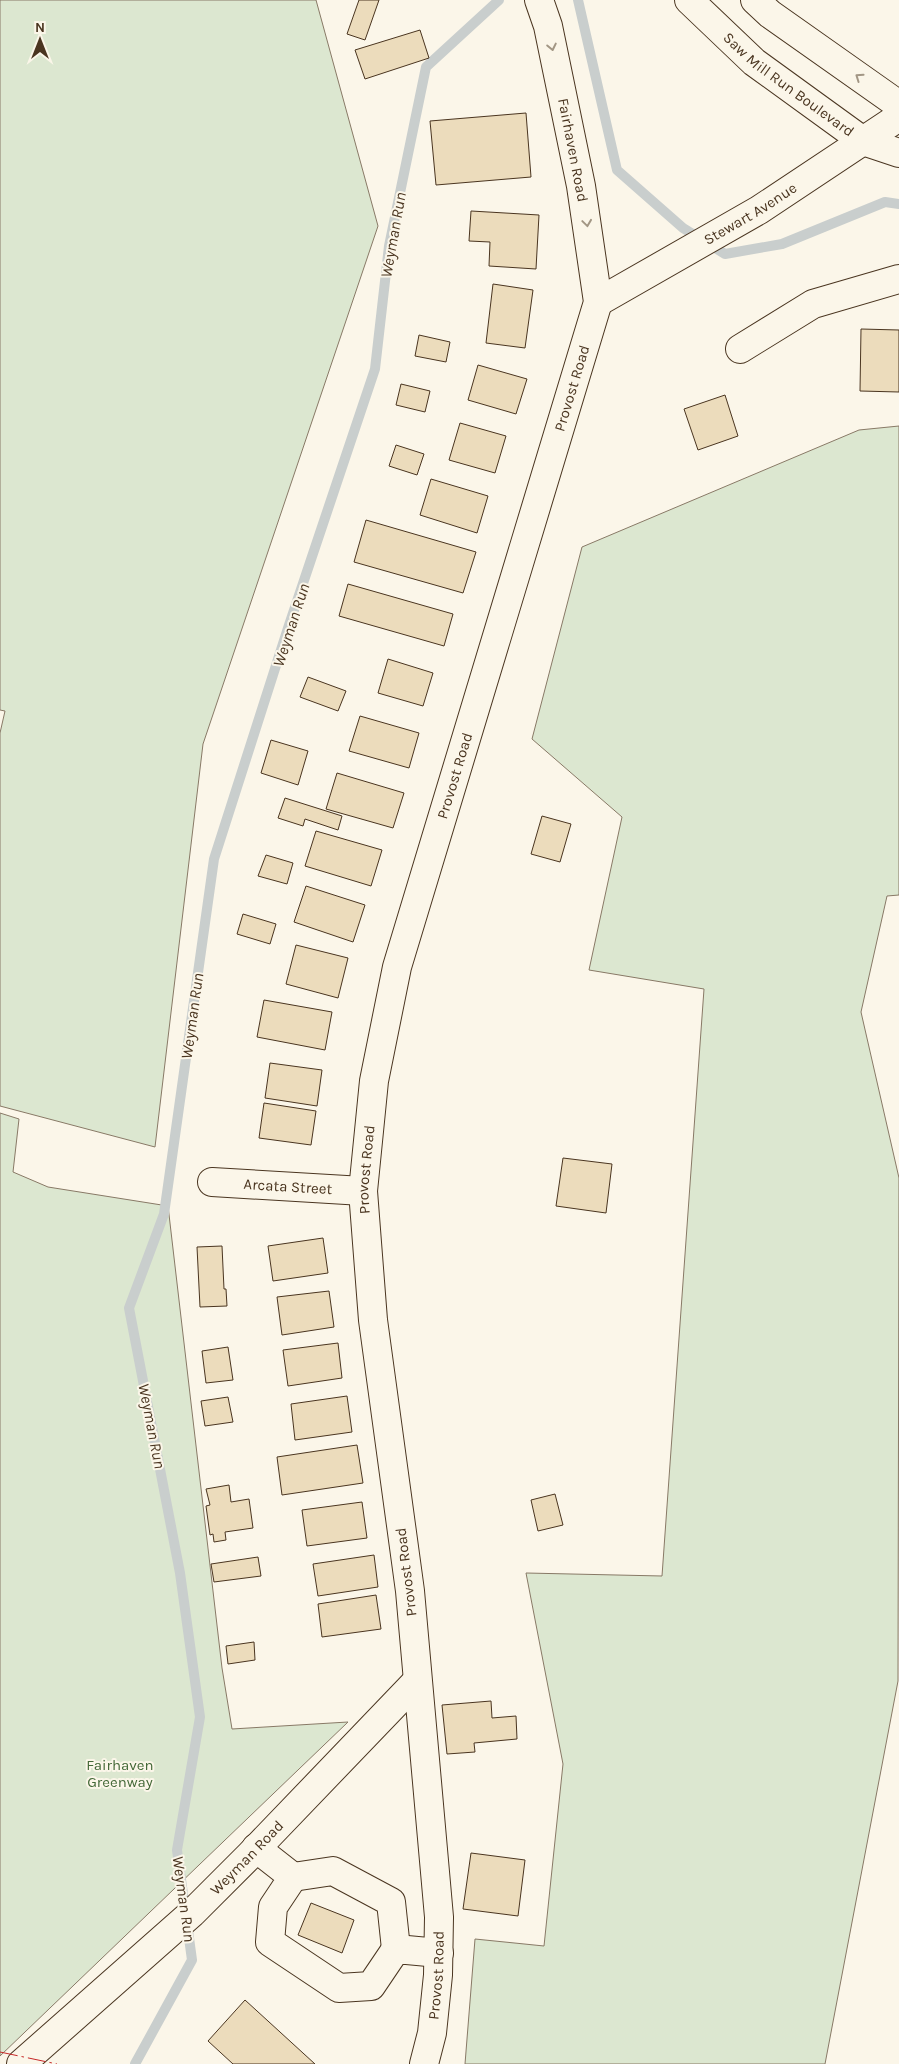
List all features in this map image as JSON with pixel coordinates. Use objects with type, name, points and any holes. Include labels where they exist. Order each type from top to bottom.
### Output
[{"type":"main road","name":"Fairhaven Road","points":[[539,0],[548,26],[582,186],[598,302]]},
{"type":"main road","name":"Saw Mill Run Boulevard","points":[[689,0],[754,62],[863,140],[899,152]]},
{"type":"main road","points":[[755,0],[770,14],[899,105]]},
{"type":"main road","name":"Stewart Avenue","points":[[598,302],[759,210],[899,118]]},
{"type":"main road","points":[[740,350],[813,304],[899,279]]},
{"type":"main road","name":"Provost Road","points":[[424,2064],[432,2033],[439,1953],[439,1917],[410,1591],[373,1320],[363,1191],[374,1081],[397,967],[598,302]]},
{"type":"main road","name":"Arcata Street","points":[[212,1182],[363,1191]]},
{"type":"main road","name":"Weyman Road","points":[[23,2063],[149,1952],[253,1851],[417,1681]]},
{"type":"main road","points":[[253,1851],[293,1877],[334,1871],[391,1902],[396,1949],[371,1986],[339,1988],[270,1942],[274,1907],[293,1877]]},
{"type":"main road","points":[[396,1949],[439,1953]]},
{"type":"green space","points":[[0,0],[316,0],[378,226],[203,744],[155,1147],[0,1106],[0,733],[5,711],[0,710]]},
{"type":"green space","points":[[899,426],[899,895],[887,896],[861,1012],[899,1178],[898,1681],[825,2064],[465,2064],[475,1939],[544,1946],[563,1764],[526,1573],[662,1576],[704,989],[589,970],[622,817],[532,739],[582,547],[859,430]]},
{"type":"green space","name":"Fairhaven Greenway","points":[[0,1113],[19,1119],[13,1172],[48,1187],[168,1206],[222,1668],[232,1729],[348,1722],[0,2056]]},
{"type":"building","points":[[359,0],[379,0],[365,40],[347,34]]},
{"type":"building","points":[[420,30],[429,58],[365,79],[355,50]]},
{"type":"building","points":[[526,113],[531,177],[436,185],[430,121]]},
{"type":"building","points":[[471,211],[539,215],[536,269],[489,266],[490,242],[469,241]]},
{"type":"building","points":[[493,284],[533,290],[525,348],[486,343]]},
{"type":"building","points":[[861,329],[899,330],[899,392],[860,391]]},
{"type":"building","points":[[419,335],[450,342],[446,362],[415,356]]},
{"type":"building","points":[[478,365],[527,379],[516,414],[468,400]]},
{"type":"building","points":[[401,384],[430,391],[425,412],[396,405]]},
{"type":"building","points":[[725,395],[738,436],[698,450],[684,409]]},
{"type":"building","points":[[460,423],[506,436],[495,473],[449,460]]},
{"type":"building","points":[[396,445],[424,454],[417,475],[389,466]]},
{"type":"building","points":[[431,479],[488,496],[477,533],[420,515]]},
{"type":"building","points":[[366,520],[476,552],[463,593],[354,562]]},
{"type":"building","points":[[348,584],[453,614],[444,646],[339,616]]},
{"type":"building","points":[[388,659],[433,673],[423,706],[378,693]]},
{"type":"building","points":[[308,677],[346,691],[338,711],[300,697]]},
{"type":"building","points":[[360,716],[419,733],[409,768],[349,751]]},
{"type":"building","points":[[271,740],[308,751],[298,785],[261,773]]},
{"type":"building","points":[[337,773],[404,793],[393,828],[326,809]]},
{"type":"building","points":[[285,798],[342,816],[338,830],[305,819],[303,826],[278,818]]},
{"type":"building","points":[[542,816],[571,824],[560,862],[531,854]]},
{"type":"building","points":[[316,831],[382,850],[371,886],[305,866]]},
{"type":"building","points":[[266,855],[293,863],[287,884],[258,876]]},
{"type":"building","points":[[306,886],[365,905],[353,942],[294,922]]},
{"type":"building","points":[[243,914],[276,924],[270,944],[237,934]]},
{"type":"building","points":[[296,945],[348,958],[338,998],[286,984]]},
{"type":"building","points":[[264,1000],[332,1012],[325,1050],[257,1037]]},
{"type":"building","points":[[270,1063],[322,1070],[317,1106],[265,1098]]},
{"type":"building","points":[[264,1103],[316,1111],[311,1145],[259,1138]]},
{"type":"building","points":[[563,1158],[612,1164],[606,1213],[556,1206]]},
{"type":"building","points":[[323,1238],[328,1273],[273,1281],[268,1246]]},
{"type":"building","points":[[222,1246],[224,1289],[226,1289],[227,1306],[200,1307],[197,1247]]},
{"type":"building","points":[[329,1291],[334,1327],[282,1335],[277,1297]]},
{"type":"building","points":[[338,1343],[342,1378],[288,1386],[283,1350]]},
{"type":"building","points":[[228,1347],[233,1380],[206,1383],[202,1351]]},
{"type":"building","points":[[347,1396],[352,1432],[295,1440],[291,1404]]},
{"type":"building","points":[[228,1397],[233,1422],[205,1426],[201,1401]]},
{"type":"building","points":[[357,1445],[363,1483],[282,1495],[277,1457]]},
{"type":"building","points":[[229,1485],[231,1502],[249,1499],[253,1528],[225,1532],[226,1540],[214,1542],[213,1534],[210,1535],[206,1506],[210,1505],[206,1489]]},
{"type":"building","points":[[555,1494],[563,1525],[538,1531],[531,1500]]},
{"type":"building","points":[[362,1502],[367,1538],[307,1546],[302,1510]]},
{"type":"building","points":[[374,1555],[378,1587],[318,1596],[313,1564]]},
{"type":"building","points":[[258,1557],[261,1576],[214,1582],[211,1564]]},
{"type":"building","points":[[376,1595],[381,1629],[322,1637],[318,1604]]},
{"type":"building","points":[[254,1642],[255,1660],[228,1664],[226,1646]]},
{"type":"building","points":[[491,1701],[492,1718],[516,1716],[517,1739],[474,1743],[475,1752],[447,1754],[442,1705]]},
{"type":"building","points":[[471,1853],[525,1860],[518,1916],[463,1909]]},
{"type":"building","points":[[311,1903],[354,1920],[342,1953],[298,1935]]},
{"type":"building","points":[[245,2000],[315,2064],[233,2064],[208,2041]]},
{"type":"waterway","name":"Weyman Run","points":[[135,2064],[192,1960],[177,1850],[200,1717],[180,1573],[129,1308],[164,1214],[214,859],[288,628],[375,369],[389,246],[426,67],[499,0]]},
{"type":"waterway","points":[[578,0],[617,170],[683,228],[725,254],[782,244],[885,202],[899,204]]},
{"type":"power","points":[[0,2052],[57,2064]]}]
